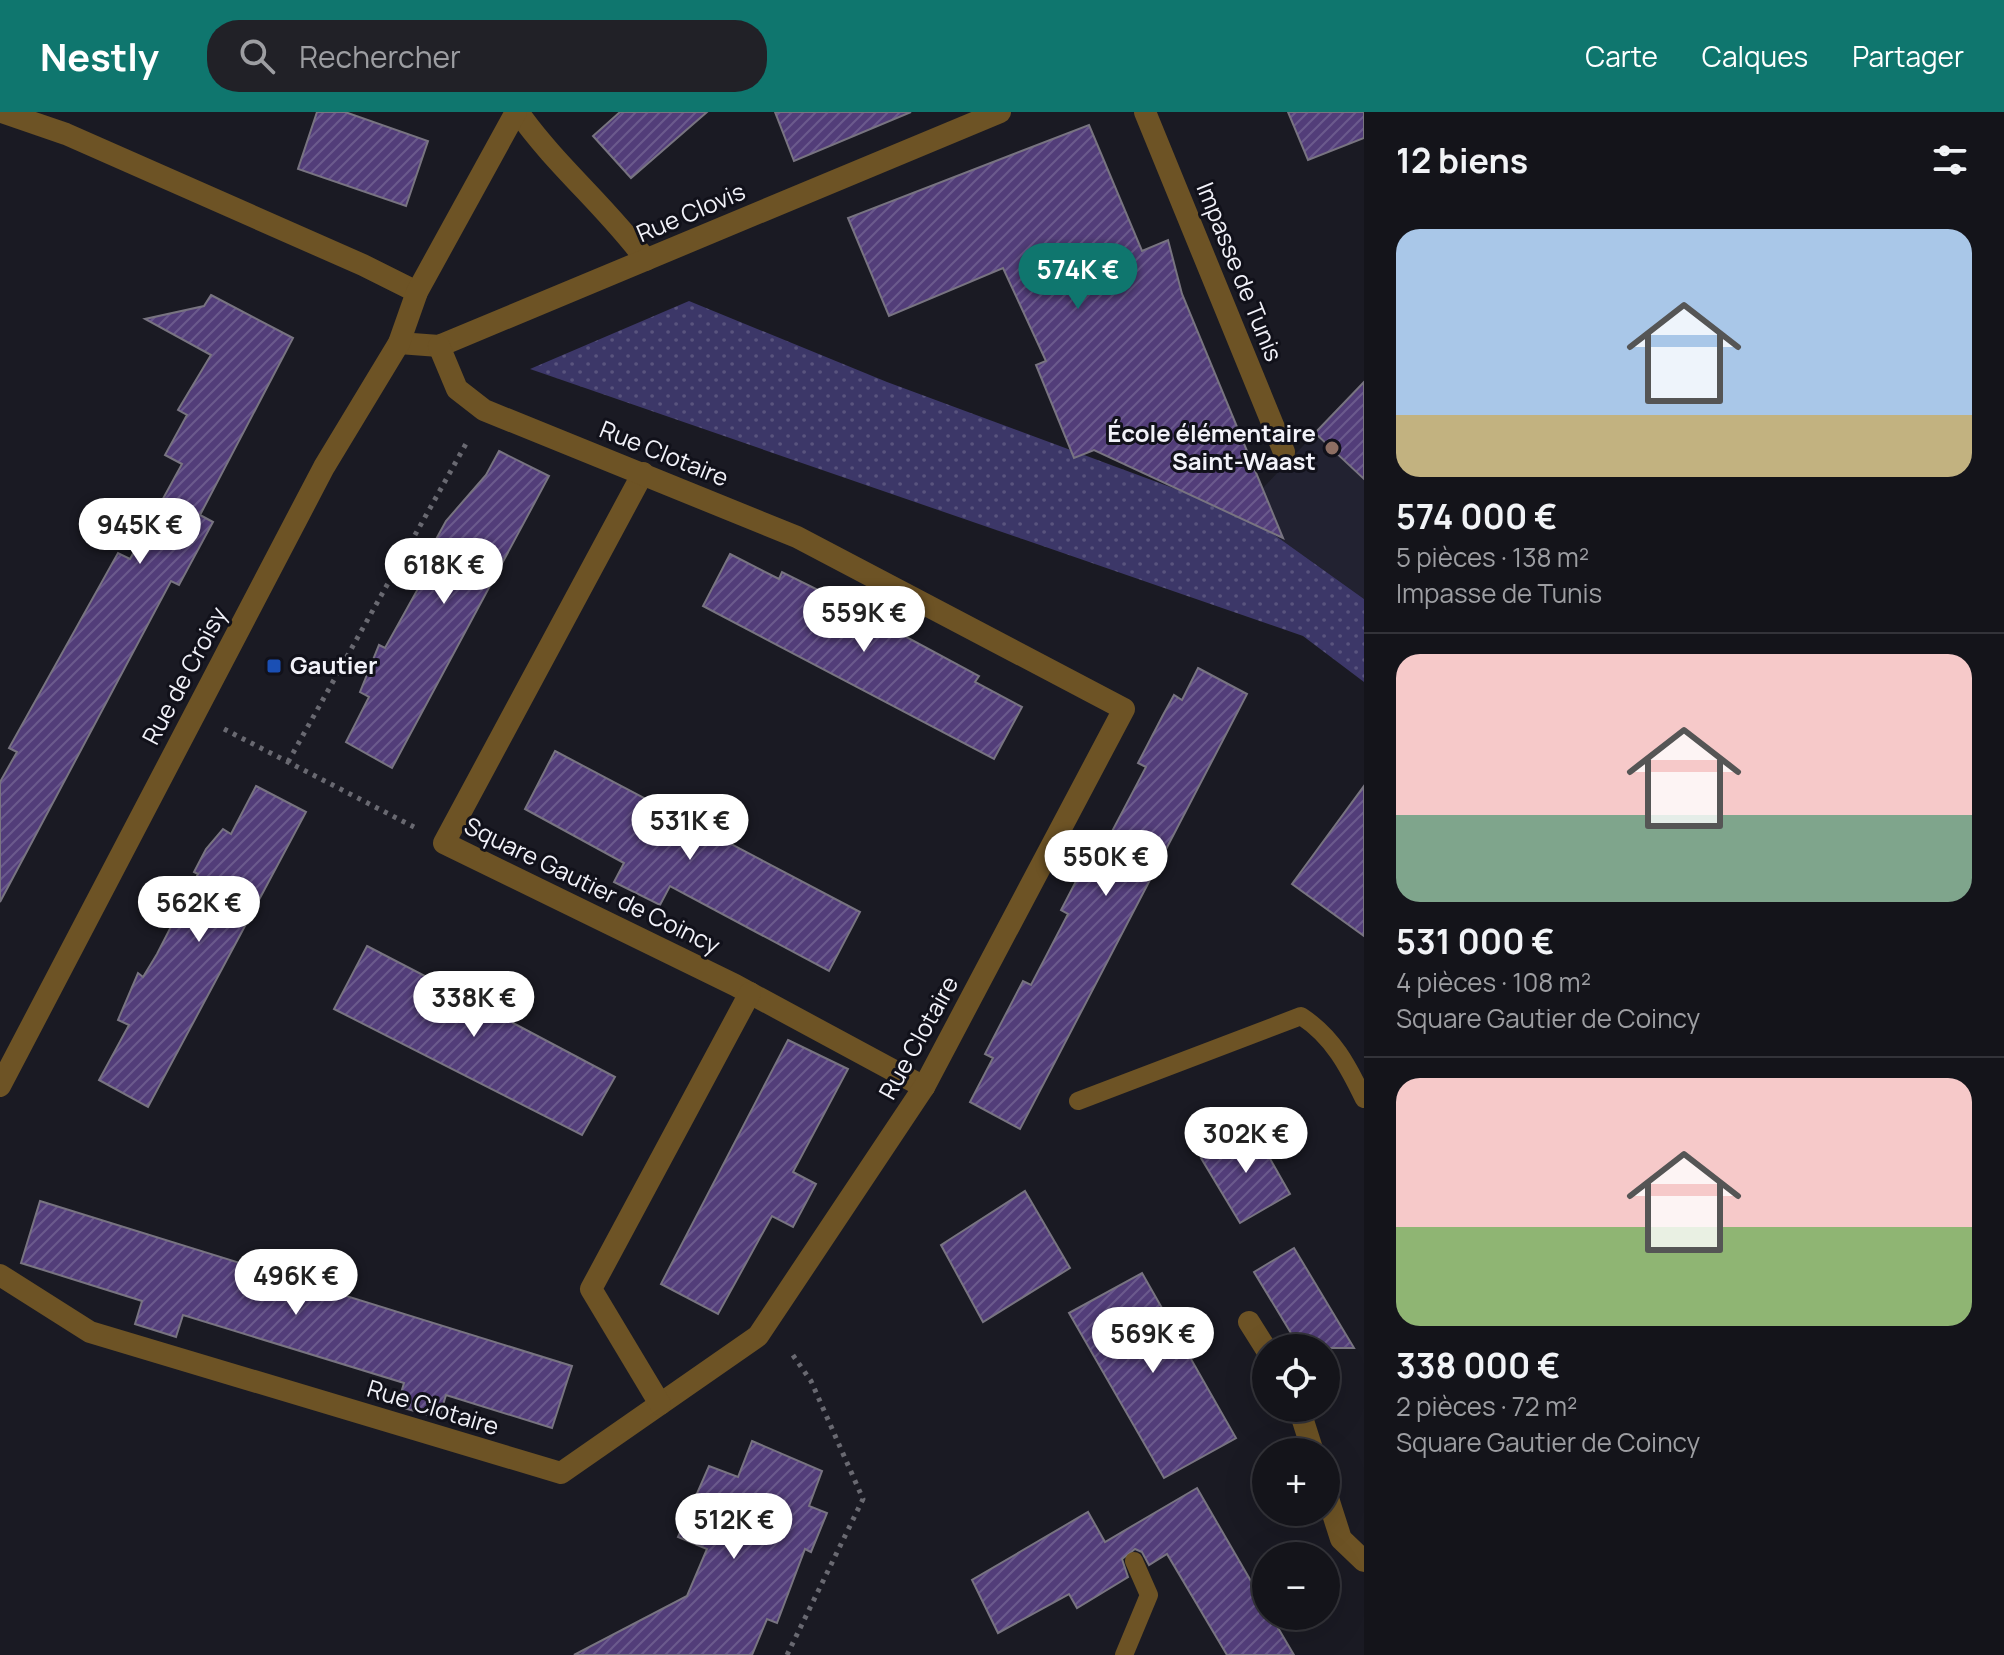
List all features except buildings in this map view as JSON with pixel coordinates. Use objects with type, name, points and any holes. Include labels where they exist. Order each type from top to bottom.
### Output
[{"type":"street","points":[[2,112],[66,134],[363,265],[417,292]]},
{"type":"street","name":"Rue de Croisy","points":[[0,1086],[330,456],[399,343],[417,292],[517,112],[546,152],[622,227],[646,260]]},
{"type":"street","name":"Rue Clovis","points":[[399,343],[439,346],[1000,112]]},
{"type":"street","name":"Impasse de Tunis","points":[[1145,112],[1284,452]]},
{"type":"street","name":"Rue Clotaire","points":[[0,1275],[90,1332],[561,1473],[758,1336],[924,1087],[1124,709],[797,537],[484,410],[457,389],[439,346]]},
{"type":"street","name":"Square Gautier de Coincy","points":[[643,473],[444,843],[742,989],[924,1087]]},
{"type":"street","points":[[660,1404],[591,1289],[742,989]]},
{"type":"street","points":[[1249,1322],[1257,1334]]},
{"type":"street","points":[[1337,1526],[1341,1539],[1364,1561]]},
{"type":"lane","points":[[1078,1101],[1301,1016],[1318,1027],[1343,1056],[1364,1099]]},
{"type":"lane","points":[[1124,1655],[1149,1595],[1134,1561]]},
{"type":"path","points":[[288,762],[484,410]]},
{"type":"path","points":[[195,714],[444,843]]},
{"type":"path","points":[[768,1321],[811,1381],[863,1499],[787,1655]]},
{"type":"shaded area","points":[[689,301],[887,382],[1192,495],[1266,529],[1364,599],[1364,682],[1303,636],[530,369]]},
{"type":"shaded area","name":"École élémentaire Saint-Waast","points":[[1364,382],[1364,599],[1266,529],[1238,514]]},
{"type":"place","name":"École élémentaire Saint-Waast","points":[[1332,448]]},
{"type":"place","name":"Gautier","points":[[274,666]]}]
